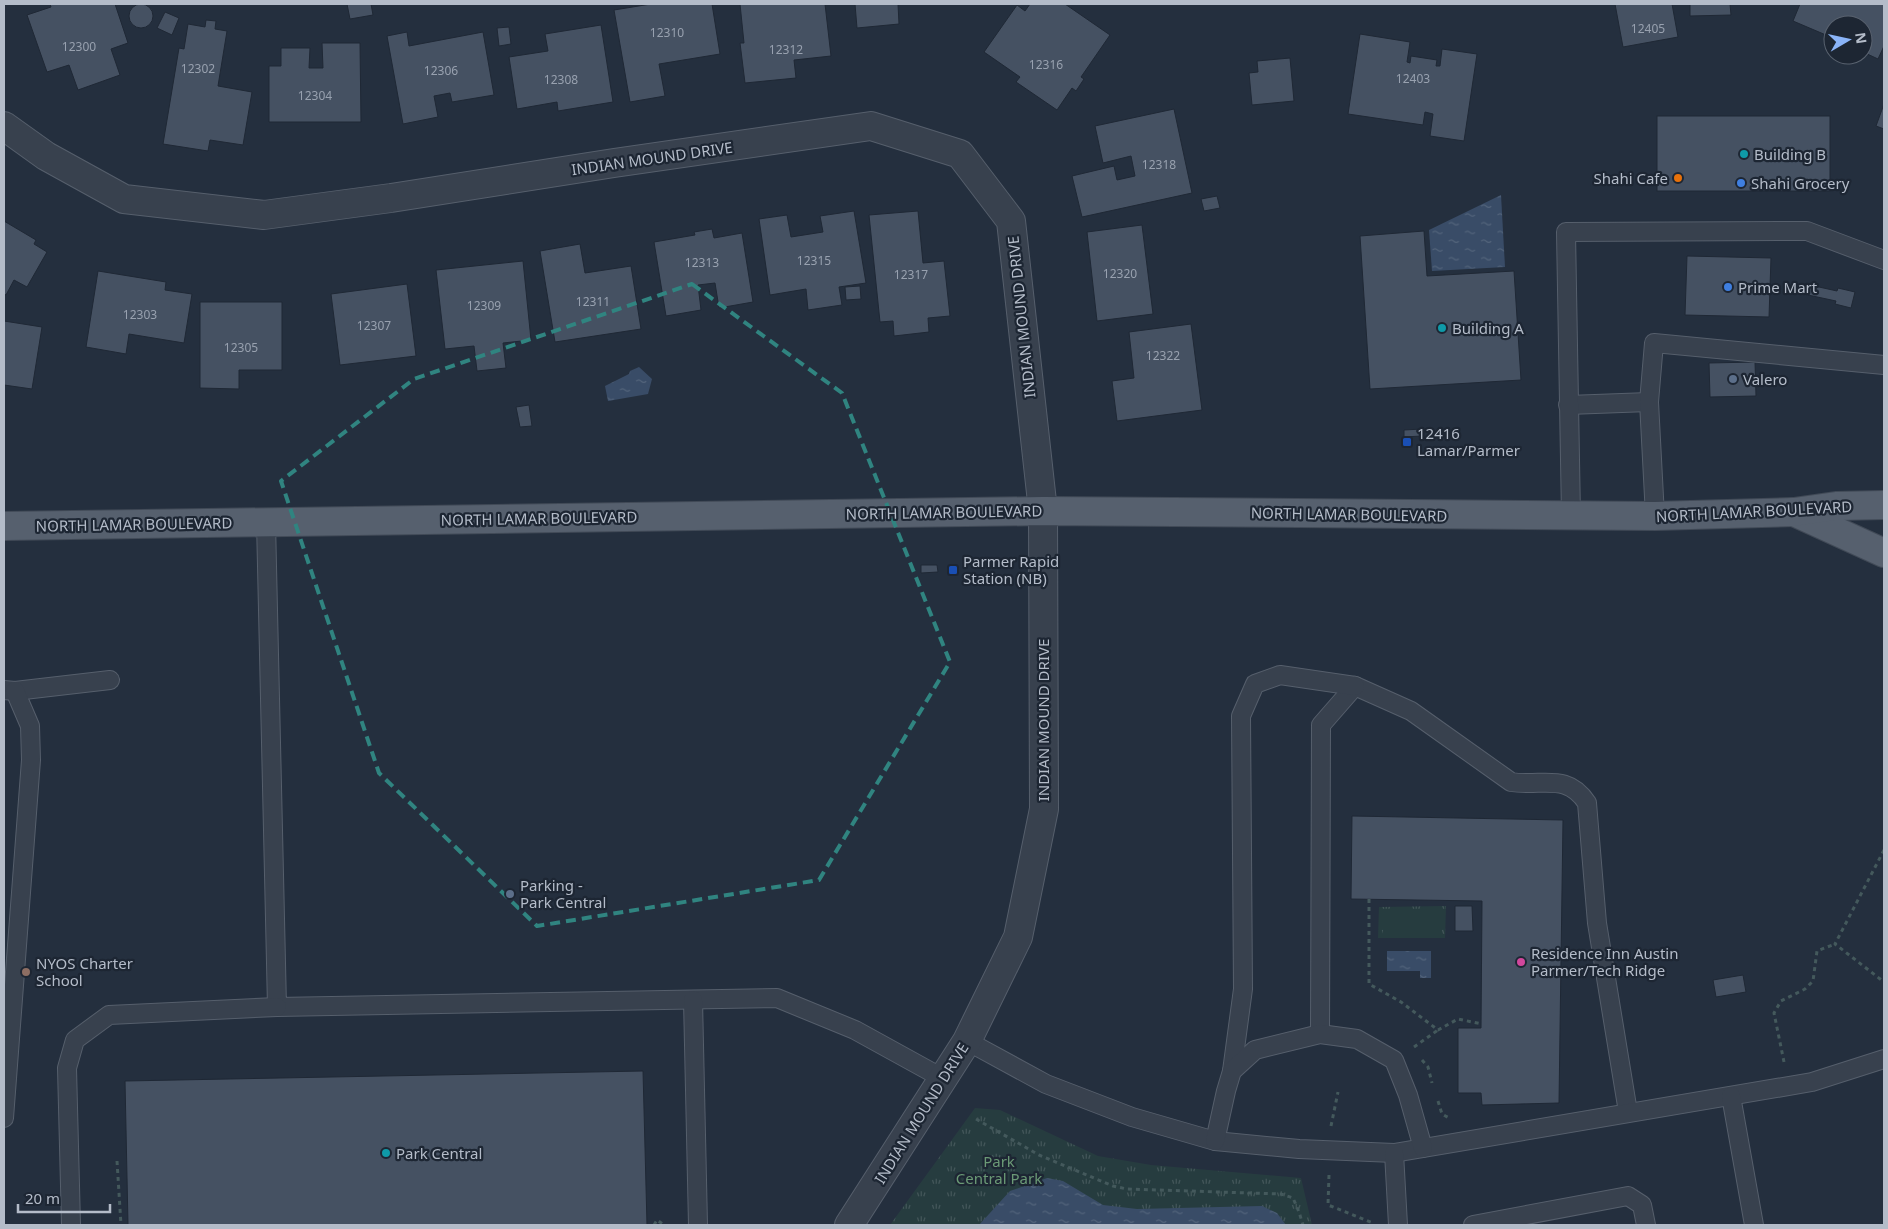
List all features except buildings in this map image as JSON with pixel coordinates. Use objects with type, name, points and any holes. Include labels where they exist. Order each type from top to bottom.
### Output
[{"type":"main road","points":[[1836,506],[1884,485]]},
{"type":"main road","name":"NORTH LAMAR BOULEVARD","points":[[4,526],[1043,511],[1655,516],[1794,512],[1836,506],[1884,505]]},
{"type":"main road","points":[[1794,512],[1884,553]]},
{"type":"street","name":"INDIAN MOUND DRIVE","points":[[4,126],[46,156],[124,199],[264,215],[391,198],[624,161],[871,126],[960,154],[1011,221],[1043,511],[1044,808],[1018,937],[967,1041],[849,1225]]},
{"type":"lane","points":[[1571,516],[1566,232],[1807,231],[1884,260]]},
{"type":"lane","points":[[1655,516],[1649,402],[1654,343],[1884,365]]},
{"type":"lane","points":[[1568,405],[1649,402]]},
{"type":"lane","points":[[266,522],[277,1007]]},
{"type":"lane","points":[[1215,1140],[1232,1071],[1243,990],[1241,716],[1255,684],[1280,675],[1355,686],[1411,710],[1511,782],[1570,785],[1580,793],[1587,803],[1597,923],[1628,1112]]},
{"type":"lane","points":[[4,1118],[31,760],[30,726],[9,691],[110,680]]},
{"type":"lane","points":[[1320,1034],[1321,725],[1355,686]]},
{"type":"lane","points":[[71,1225],[67,1068],[74,1040],[109,1015],[277,1007],[777,998],[855,1030],[944,1079]]},
{"type":"lane","points":[[693,1000],[698,1225]]},
{"type":"lane","points":[[1232,1071],[1255,1050],[1320,1034],[1357,1039],[1394,1060],[1408,1095],[1423,1148]]},
{"type":"lane","points":[[967,1041],[1046,1084],[1132,1118],[1215,1140],[1299,1149],[1394,1153],[1812,1082],[1884,1058]]},
{"type":"lane","points":[[1731,1096],[1754,1225]]},
{"type":"lane","points":[[1394,1153],[1398,1225]]},
{"type":"lane","points":[[1473,1225],[1628,1196],[1642,1205],[1646,1225]]},
{"type":"path","points":[[1784,1064],[1774,1013],[1781,1001],[1805,989],[1813,981],[1817,951],[1835,944],[1884,850]]},
{"type":"path","points":[[1369,899],[1369,984],[1401,1002],[1438,1030]]},
{"type":"path","points":[[1835,944],[1884,982]]},
{"type":"path","points":[[1433,1085],[1428,1067],[1413,1048],[1438,1030],[1458,1019],[1482,1024]]},
{"type":"path","points":[[1435,1094],[1442,1114],[1454,1121]]},
{"type":"path","points":[[976,1119],[1039,1155],[1113,1186],[1126,1189],[1281,1194],[1293,1198],[1300,1212],[1302,1225]]},
{"type":"path","points":[[117,1161],[121,1225]]},
{"type":"path","points":[[654,1225],[657,1220],[664,1225]]},
{"type":"highlighted area","points":[[692,284],[842,393],[950,662],[819,880],[537,926],[379,773],[281,481],[414,379]]},
{"type":"green space","points":[[1446,906],[1445,938],[1378,938],[1379,907]]},
{"type":"green space","points":[[1383,909],[1437,909],[1437,935],[1383,935]]},
{"type":"green space","name":"Park Central Park","points":[[975,1108],[1000,1110],[1098,1156],[1151,1165],[1301,1178],[1312,1225],[890,1225]]},
{"type":"water","points":[[1501,195],[1505,267],[1432,271],[1429,230]]},
{"type":"water","points":[[639,367],[652,379],[648,394],[608,401],[605,386]]},
{"type":"water","points":[[1387,951],[1431,951],[1431,978],[1420,978],[1420,971],[1387,971]]},
{"type":"water","points":[[1047,1178],[1063,1181],[1103,1205],[1137,1209],[1262,1206],[1277,1213],[1286,1225],[979,1225],[1010,1191]]},
{"type":"place","name":"Building B","points":[[1744,154]]},
{"type":"place","name":"Shahi Cafe","points":[[1678,178]]},
{"type":"place","name":"Shahi Grocery","points":[[1741,183]]},
{"type":"place","name":"Prime Mart","points":[[1728,287]]},
{"type":"place","name":"Building A","points":[[1442,328]]},
{"type":"place","name":"Valero","points":[[1733,379]]},
{"type":"place","name":"12416 Lamar/Parmer","points":[[1407,442]]},
{"type":"place","name":"Parmer Rapid Station (NB)","points":[[953,570]]},
{"type":"place","name":"Parking - Park Central","points":[[510,894]]},
{"type":"place","name":"Residence Inn Austin Parmer/Tech Ridge","points":[[1521,962]]},
{"type":"place","name":"NYOS Charter School","points":[[26,972]]},
{"type":"place","name":"Park Central","points":[[386,1153]]}]
